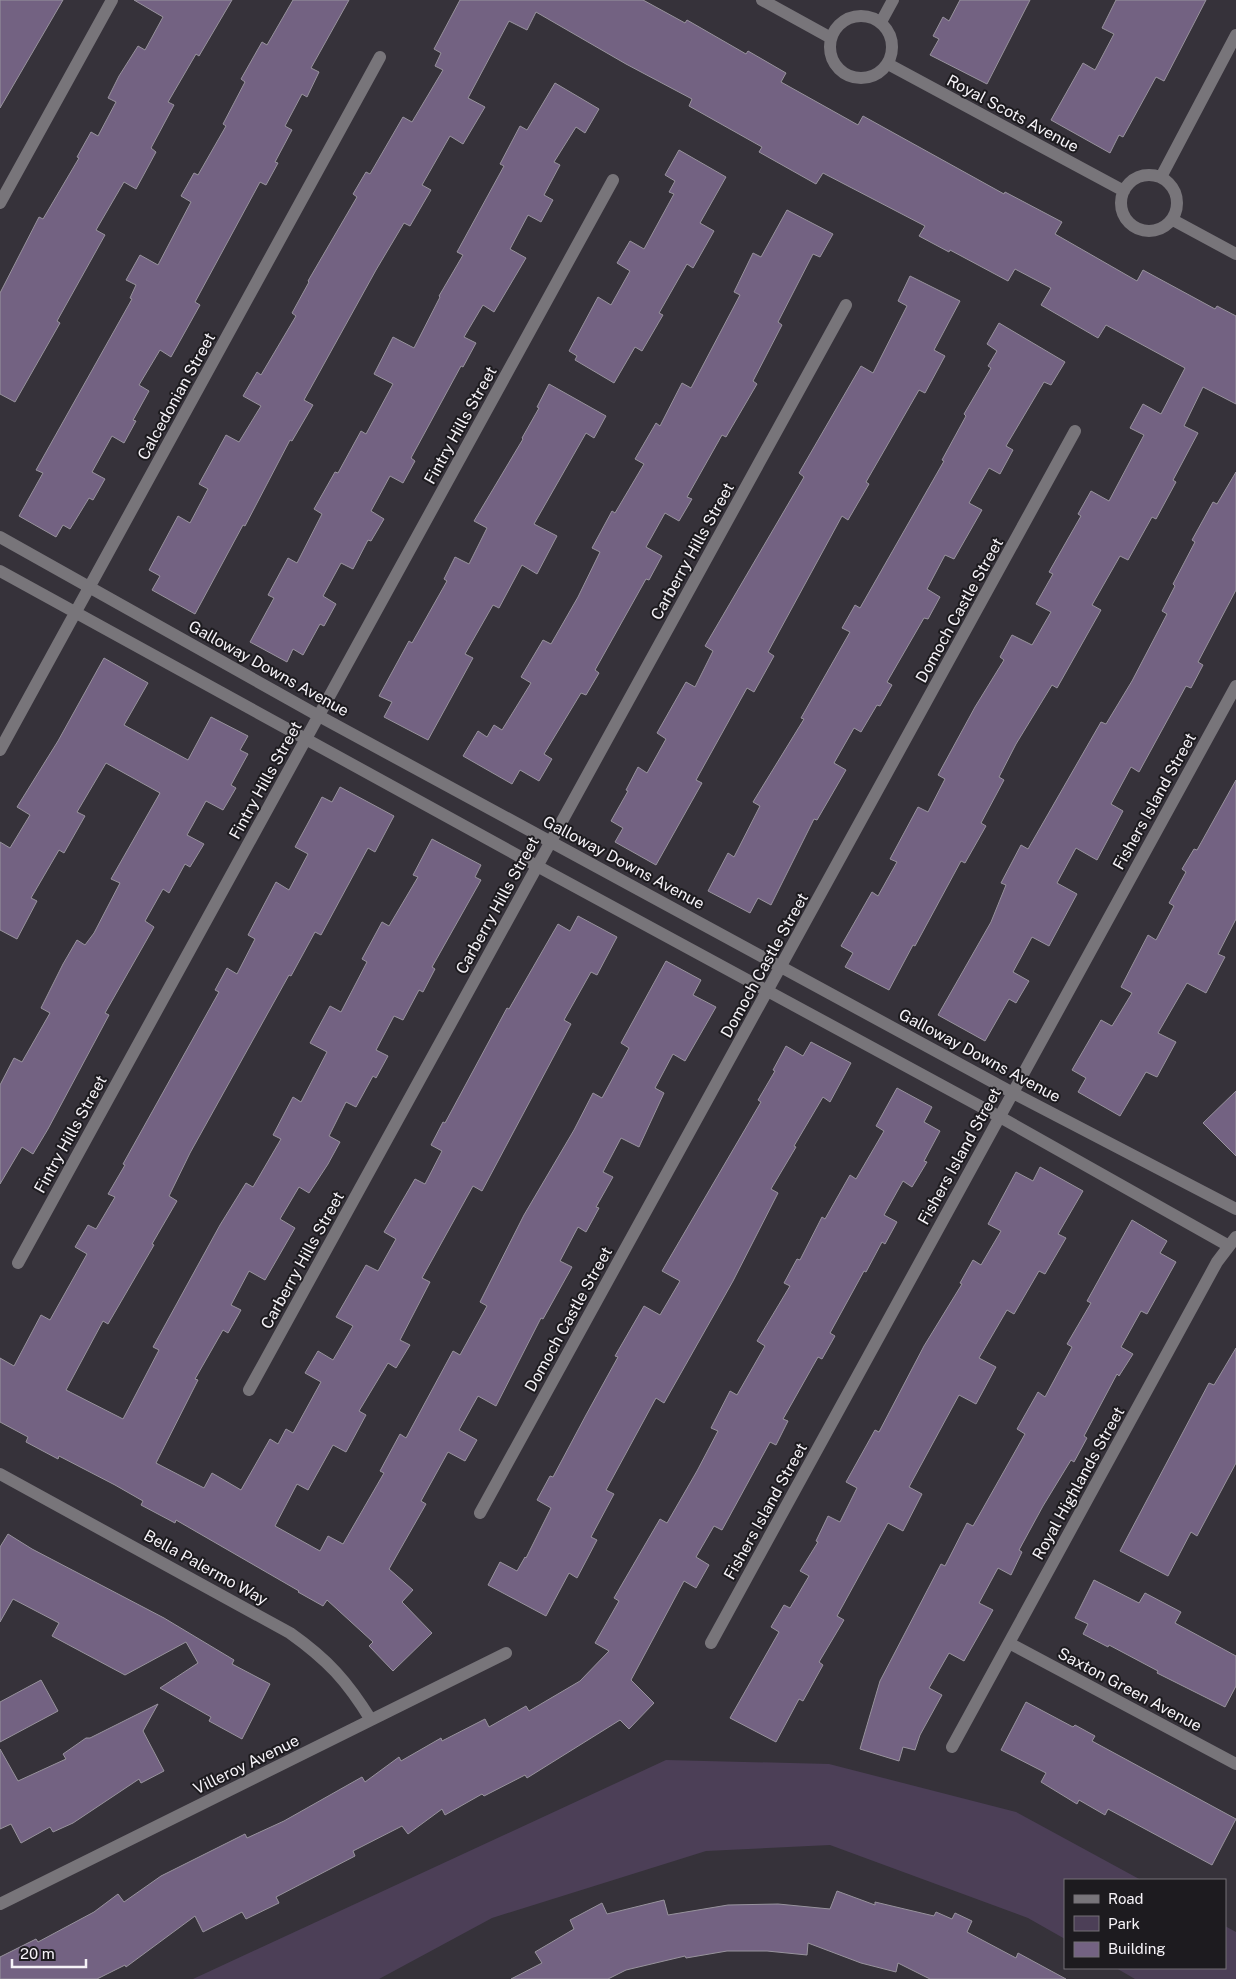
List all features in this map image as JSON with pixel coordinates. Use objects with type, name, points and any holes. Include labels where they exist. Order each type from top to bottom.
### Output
[{"type":"street","points":[[0,203],[112,0]]},
{"type":"street","points":[[762,0],[831,38]]},
{"type":"street","points":[[881,22],[893,0]]},
{"type":"street","points":[[854,16],[873,17],[881,22],[892,38],[892,56],[888,64],[871,77],[851,76],[841,71],[834,63],[830,54],[831,38],[838,25],[854,16]]},
{"type":"street","points":[[1161,177],[1236,36]]},
{"type":"street","name":"Calcedonian Street","points":[[0,750],[380,57]]},
{"type":"street","name":"Royal Scots Avenue","points":[[888,64],[1124,191]]},
{"type":"street","points":[[1143,176],[1161,177],[1174,188],[1177,196],[1178,204],[1173,220],[1158,231],[1148,232],[1131,226],[1122,210],[1124,191],[1128,184],[1143,176]]},
{"type":"street","name":"Fintry Hills Street","points":[[18,1263],[613,180]]},
{"type":"street","points":[[1173,220],[1236,254]]},
{"type":"street","name":"Carberry Hills Street","points":[[249,1390],[846,305]]},
{"type":"street","name":"Domoch Castle Street","points":[[480,1513],[1075,431]]},
{"type":"street","name":"Galloway Downs Avenue","points":[[0,538],[319,716],[1013,1093],[1236,1209]]},
{"type":"street","points":[[0,571],[76,611],[537,866],[1233,1242]]},
{"type":"street","name":"Fishers Island Street","points":[[711,1642],[1236,686]]},
{"type":"street","name":"Royal Highlands Street","points":[[952,1747],[1217,1262],[1233,1242]]},
{"type":"street","name":"Bella Palermo Way","points":[[0,1474],[290,1633],[333,1667],[350,1687],[371,1720]]},
{"type":"street","name":"Saxton Green Avenue","points":[[1008,1643],[1236,1764]]},
{"type":"street","name":"Villeroy Avenue","points":[[0,1904],[506,1653]]},
{"type":"green space","points":[[666,1760],[829,1764],[1016,1812],[1139,1879],[1064,1879],[1064,1938],[1028,1918],[830,1845],[706,1851],[492,1918],[379,1979],[193,1979]]},
{"type":"green space","points":[[1226,1927],[1236,1932],[1236,1979],[1135,1979],[1118,1969],[1226,1969]]},
{"type":"building","points":[[0,0],[63,0],[0,108]]},
{"type":"building","points":[[134,0],[232,0],[199,56],[196,54],[168,102],[174,105],[151,148],[156,152],[136,189],[124,182],[96,230],[105,235],[57,321],[60,323],[15,402],[0,394],[0,293],[39,217],[43,219],[79,158],[77,157],[91,132],[98,136],[116,102],[108,98],[119,76],[138,46],[145,50],[163,17]]},
{"type":"building","points":[[293,0],[349,0],[311,68],[319,72],[307,97],[302,94],[285,126],[292,130],[275,162],[278,163],[266,185],[260,182],[195,302],[200,305],[171,357],[160,350],[139,385],[149,391],[133,420],[136,421],[124,443],[112,436],[92,472],[105,479],[93,500],[89,498],[70,529],[63,525],[56,537],[19,516],[43,473],[36,470],[132,299],[130,298],[136,285],[126,280],[140,255],[158,265],[191,202],[181,196],[194,173],[198,175],[226,126],[223,124],[245,82],[241,79],[262,42],[267,45]]},
{"type":"building","points":[[460,0],[643,0],[685,23],[687,20],[746,54],[748,51],[786,73],[781,82],[858,125],[863,116],[1004,194],[1005,192],[1062,222],[1055,234],[1137,281],[1143,270],[1215,309],[1217,306],[1236,316],[1236,404],[1203,387],[1184,426],[1198,433],[1173,480],[1176,482],[1156,519],[1152,517],[1128,560],[1120,556],[1092,605],[1101,610],[1057,688],[1052,685],[1016,744],[999,777],[1004,780],[981,823],[986,826],[965,863],[961,861],[889,990],[845,967],[853,953],[841,946],[872,892],[878,896],[897,862],[890,859],[918,807],[928,812],[945,779],[938,775],[975,707],[1004,660],[1000,657],[1012,635],[1032,645],[1051,612],[1036,604],[1053,574],[1049,572],[1081,516],[1078,514],[1091,491],[1109,501],[1144,435],[1130,428],[1143,404],[1161,414],[1185,368],[1106,325],[1098,338],[1041,305],[1051,288],[1015,269],[1008,281],[950,250],[949,252],[919,236],[925,226],[823,173],[816,184],[759,152],[762,147],[689,106],[692,99],[626,64],[536,12],[527,30],[509,21],[468,98],[485,107],[463,144],[450,136],[422,185],[431,190],[410,226],[404,223],[376,270],[304,400],[313,405],[292,441],[290,440],[245,526],[243,525],[195,614],[152,590],[160,576],[149,570],[178,516],[190,523],[208,489],[199,484],[226,435],[239,442],[261,406],[243,396],[257,372],[261,375],[296,316],[292,313],[308,281],[357,197],[353,194],[366,172],[370,174],[403,117],[412,122],[443,70],[435,66],[441,53],[434,49]]},
{"type":"building","points":[[960,0],[1030,0],[987,84],[930,55],[939,39],[933,36],[943,17],[949,21]]},
{"type":"building","points":[[1116,0],[1206,0],[1164,81],[1156,77],[1123,137],[1119,135],[1110,153],[1051,120],[1083,63],[1095,70],[1114,34],[1102,28]]},
{"type":"building","points":[[555,83],[599,109],[585,133],[576,127],[554,162],[560,165],[544,195],[553,200],[541,222],[528,215],[510,249],[526,258],[494,312],[483,305],[464,337],[476,343],[463,367],[461,366],[411,458],[415,461],[403,483],[390,476],[371,511],[384,519],[371,541],[368,540],[353,569],[341,563],[323,596],[336,604],[324,626],[320,624],[303,655],[293,649],[287,662],[250,642],[274,598],[268,595],[288,558],[297,563],[322,514],[314,509],[335,472],[338,473],[361,431],[366,434],[393,384],[374,374],[393,337],[414,348],[439,296],[463,255],[457,252],[504,166],[500,164],[520,126],[527,130]]},
{"type":"building","points":[[679,150],[726,177],[700,223],[714,231],[693,268],[687,264],[659,313],[663,315],[642,351],[635,347],[614,383],[575,360],[577,356],[569,351],[598,297],[611,305],[630,271],[617,263],[630,241],[644,249],[674,194],[669,192],[675,181],[665,175]]},
{"type":"building","points":[[787,210],[833,234],[820,257],[813,254],[778,322],[782,325],[753,381],[757,384],[726,437],[722,435],[687,497],[692,499],[679,521],[665,513],[646,547],[662,556],[649,580],[646,579],[595,670],[599,673],[586,695],[581,693],[544,754],[552,759],[539,781],[520,770],[512,784],[463,756],[478,731],[487,737],[494,725],[502,730],[531,683],[521,677],[543,640],[551,644],[578,597],[600,552],[592,548],[612,511],[615,513],[644,464],[635,459],[656,423],[660,426],[682,383],[691,388],[740,295],[734,292],[753,253],[761,257]]},
{"type":"building","points":[[910,276],[960,301],[934,350],[945,356],[925,393],[919,390],[866,482],[869,484],[848,520],[842,516],[768,652],[774,656],[754,692],[747,688],[696,780],[702,783],[656,865],[615,842],[623,828],[611,821],[628,791],[626,790],[638,767],[647,773],[666,739],[657,733],[686,682],[695,687],[713,651],[705,646],[804,477],[799,473],[861,366],[873,373],[907,306],[898,301]]},
{"type":"building","points":[[999,323],[1065,362],[1051,385],[1044,382],[1006,446],[1013,450],[1000,474],[989,468],[969,503],[982,510],[954,559],[945,555],[927,589],[940,597],[928,619],[924,618],[887,682],[892,685],[880,706],[877,705],[861,732],[854,728],[834,763],[846,770],[817,820],[814,819],[771,905],[758,898],[750,913],[708,891],[728,853],[734,857],[760,806],[753,802],[804,719],[801,718],[850,632],[842,628],[855,605],[860,608],[944,461],[942,460],[966,416],[964,414],[991,368],[988,366],[997,351],[987,344]]},
{"type":"building","points":[[549,384],[606,416],[594,438],[586,433],[534,524],[557,536],[537,574],[522,565],[499,608],[493,605],[465,654],[473,658],[428,740],[384,717],[392,702],[379,696],[409,641],[412,643],[447,581],[444,579],[455,557],[469,564],[487,528],[474,521],[523,439]]},
{"type":"building","points":[[1236,472],[1236,590],[1198,662],[1203,665],[1191,688],[1186,686],[1139,772],[1131,767],[1111,804],[1123,811],[1097,860],[1076,848],[1057,883],[1077,894],[1049,946],[1032,937],[1013,972],[1029,981],[1016,1003],[1009,999],[985,1041],[938,1015],[991,922],[1006,885],[1001,883],[1021,845],[1028,849],[1101,722],[1106,724],[1132,681],[1167,614],[1162,611],[1175,586],[1173,584],[1195,542],[1192,540],[1213,502],[1217,504]]},
{"type":"building","points":[[104,658],[148,683],[124,725],[188,760],[211,717],[248,736],[240,750],[248,754],[231,785],[236,788],[223,810],[206,801],[187,835],[204,844],[190,867],[185,864],[169,893],[163,889],[145,921],[154,927],[105,1013],[109,1015],[48,1129],[33,1154],[22,1147],[0,1184],[0,1085],[14,1058],[22,1062],[50,1013],[41,1008],[77,940],[85,945],[94,933],[120,883],[111,879],[160,793],[106,763],[77,812],[85,816],[64,853],[59,850],[31,898],[37,901],[17,939],[0,930],[0,842],[10,848],[30,815],[17,807],[58,741]]},
{"type":"building","points":[[1236,780],[1236,919],[1218,954],[1225,957],[1206,993],[1187,983],[1158,1033],[1176,1042],[1157,1077],[1146,1072],[1120,1116],[1078,1092],[1086,1078],[1072,1070],[1101,1020],[1112,1026],[1132,993],[1121,987],[1148,935],[1156,940],[1174,906],[1169,903],[1186,872],[1182,869],[1194,849],[1197,850]]},
{"type":"building","points":[[340,787],[394,816],[375,852],[368,848],[321,935],[315,932],[291,976],[289,975],[190,1153],[169,1196],[177,1201],[152,1244],[154,1245],[108,1324],[103,1321],[66,1390],[123,1419],[159,1350],[153,1347],[220,1225],[246,1183],[253,1187],[281,1139],[273,1135],[293,1097],[301,1102],[327,1052],[310,1043],[330,1006],[341,1012],[367,962],[362,959],[382,922],[389,926],[418,877],[413,875],[432,839],[481,865],[475,877],[481,880],[432,967],[435,969],[423,992],[419,990],[403,1020],[394,1016],[376,1050],[388,1056],[376,1078],[373,1076],[356,1107],[346,1102],[329,1136],[340,1142],[328,1164],[309,1193],[299,1187],[280,1219],[295,1228],[265,1280],[249,1271],[231,1305],[241,1310],[228,1333],[223,1330],[195,1379],[198,1380],[156,1463],[204,1488],[212,1473],[241,1490],[270,1439],[278,1444],[286,1429],[293,1433],[321,1382],[305,1373],[318,1351],[333,1360],[353,1326],[336,1317],[366,1265],[378,1271],[396,1239],[384,1232],[415,1179],[425,1184],[442,1151],[431,1145],[443,1122],[445,1123],[507,1008],[509,1009],[558,924],[570,931],[578,916],[617,937],[597,975],[591,972],[564,1020],[571,1024],[482,1191],[473,1186],[422,1278],[430,1282],[400,1340],[410,1345],[396,1368],[388,1363],[359,1411],[366,1415],[346,1452],[333,1445],[308,1490],[297,1484],[275,1526],[320,1551],[328,1536],[343,1544],[384,1473],[380,1471],[400,1434],[406,1438],[453,1351],[460,1355],[487,1306],[480,1302],[524,1215],[574,1130],[593,1093],[602,1098],[629,1048],[621,1043],[666,961],[701,980],[693,995],[716,1007],[685,1061],[673,1054],[655,1088],[664,1093],[639,1147],[621,1138],[603,1172],[613,1177],[596,1207],[599,1208],[586,1232],[578,1227],[560,1261],[572,1267],[543,1319],[541,1318],[496,1406],[478,1396],[459,1430],[477,1440],[465,1461],[448,1452],[421,1501],[426,1504],[389,1569],[413,1590],[402,1602],[432,1633],[393,1671],[369,1646],[373,1642],[327,1600],[323,1606],[176,1520],[175,1523],[141,1505],[143,1501],[115,1485],[59,1456],[58,1459],[26,1442],[28,1437],[0,1422],[0,1358],[14,1366],[41,1315],[50,1320],[87,1254],[75,1247],[88,1225],[96,1229],[115,1197],[108,1194],[125,1165],[123,1164],[219,992],[215,990],[227,968],[237,974],[255,939],[248,935],[276,882],[289,890],[308,854],[295,847],[322,797],[332,802]]},
{"type":"building","points":[[811,1042],[851,1063],[830,1102],[823,1097],[794,1146],[796,1147],[771,1189],[778,1193],[733,1281],[664,1403],[656,1398],[606,1490],[614,1494],[591,1537],[597,1540],[577,1578],[569,1573],[546,1616],[488,1585],[500,1562],[517,1571],[526,1558],[551,1508],[537,1500],[550,1476],[553,1477],[618,1357],[615,1356],[644,1306],[660,1315],[680,1281],[662,1271],[761,1102],[758,1100],[775,1071],[773,1070],[786,1046],[803,1056]]},
{"type":"building","points":[[897,1088],[932,1107],[924,1122],[940,1131],[924,1161],[927,1162],[912,1187],[903,1181],[884,1215],[897,1222],[885,1244],[882,1242],[866,1272],[864,1271],[830,1333],[835,1336],[822,1359],[818,1357],[783,1419],[788,1421],[776,1445],[770,1442],[722,1530],[714,1526],[696,1557],[709,1565],[696,1588],[684,1581],[631,1680],[654,1703],[629,1729],[620,1720],[527,1778],[525,1775],[484,1796],[482,1794],[445,1815],[442,1809],[408,1834],[402,1826],[353,1851],[355,1856],[276,1897],[279,1903],[246,1919],[242,1912],[203,1932],[195,1916],[126,1967],[125,1965],[97,1979],[0,1979],[0,1957],[36,1939],[38,1942],[94,1912],[118,1894],[124,1902],[161,1876],[245,1834],[247,1838],[284,1821],[362,1777],[365,1782],[399,1757],[401,1761],[441,1738],[442,1741],[485,1719],[489,1727],[526,1706],[529,1711],[580,1681],[609,1651],[595,1643],[619,1601],[614,1598],[660,1519],[667,1523],[697,1471],[718,1431],[711,1428],[730,1391],[737,1395],[765,1346],[757,1341],[790,1286],[784,1283],[797,1259],[800,1260],[822,1217],[825,1219],[850,1175],[856,1179],[884,1131],[876,1126]]},
{"type":"building","points":[[1236,1091],[1236,1156],[1203,1123]]},
{"type":"building","points":[[1040,1167],[1083,1191],[1058,1234],[1066,1238],[1045,1274],[1039,1271],[1014,1314],[1007,1310],[979,1358],[996,1367],[976,1404],[959,1395],[909,1487],[922,1494],[903,1531],[888,1523],[837,1616],[844,1620],[819,1662],[823,1665],[803,1701],[799,1699],[776,1742],[730,1718],[779,1632],[771,1627],[784,1605],[790,1608],[809,1576],[800,1571],[818,1542],[816,1541],[828,1516],[840,1522],[857,1488],[846,1482],[875,1430],[879,1432],[924,1346],[962,1284],[960,1283],[973,1260],[981,1265],[1001,1231],[988,1224],[1016,1172],[1033,1181]]},
{"type":"building","points":[[1132,1220],[1167,1241],[1160,1253],[1176,1262],[1147,1314],[1141,1311],[1121,1347],[1133,1354],[1119,1376],[1117,1374],[1084,1436],[1087,1438],[1074,1462],[1071,1460],[1043,1506],[1019,1550],[1022,1552],[1011,1575],[998,1568],[979,1603],[993,1610],[964,1661],[949,1653],[929,1688],[942,1695],[920,1735],[915,1750],[903,1747],[899,1761],[860,1749],[880,1681],[941,1564],[945,1566],[967,1523],[973,1526],[1025,1434],[1017,1429],[1038,1392],[1045,1397],[1072,1347],[1067,1344],[1091,1303],[1087,1301]]},
{"type":"building","points":[[1236,1348],[1236,1463],[1197,1536],[1191,1532],[1168,1576],[1120,1551],[1209,1383],[1214,1385]]},
{"type":"building","points":[[8,1534],[32,1549],[164,1618],[234,1660],[232,1664],[270,1684],[242,1739],[209,1721],[211,1717],[160,1688],[198,1663],[186,1642],[125,1675],[52,1636],[59,1623],[13,1599],[0,1622],[0,1547]]},
{"type":"building","points":[[1094,1580],[1139,1603],[1145,1593],[1181,1612],[1175,1623],[1236,1656],[1236,1686],[1225,1707],[1157,1673],[1158,1671],[1109,1645],[1108,1647],[1083,1634],[1088,1624],[1075,1618]]},
{"type":"building","points":[[41,1680],[58,1711],[0,1742],[0,1702]]},
{"type":"building","points":[[1026,1702],[1073,1727],[1075,1725],[1095,1736],[1092,1741],[1236,1819],[1212,1865],[1108,1809],[1105,1815],[1079,1800],[1077,1804],[1041,1782],[1046,1773],[1001,1750]]},
{"type":"building","points":[[158,1704],[143,1731],[164,1771],[141,1783],[139,1779],[73,1823],[53,1832],[50,1827],[21,1843],[11,1824],[0,1829],[0,1749],[18,1781],[66,1759],[63,1754],[86,1738],[90,1738]]},
{"type":"building","points":[[837,1891],[875,1905],[875,1902],[934,1916],[936,1912],[952,1919],[955,1913],[972,1921],[967,1932],[1016,1958],[1018,1953],[1066,1979],[930,1979],[898,1963],[896,1972],[861,1963],[808,1943],[807,1955],[767,1951],[727,1951],[686,1958],[685,1956],[626,1970],[608,1979],[511,1979],[542,1963],[535,1952],[574,1929],[570,1920],[602,1903],[607,1914],[664,1900],[668,1915],[728,1905],[778,1904],[830,1909]]}]
